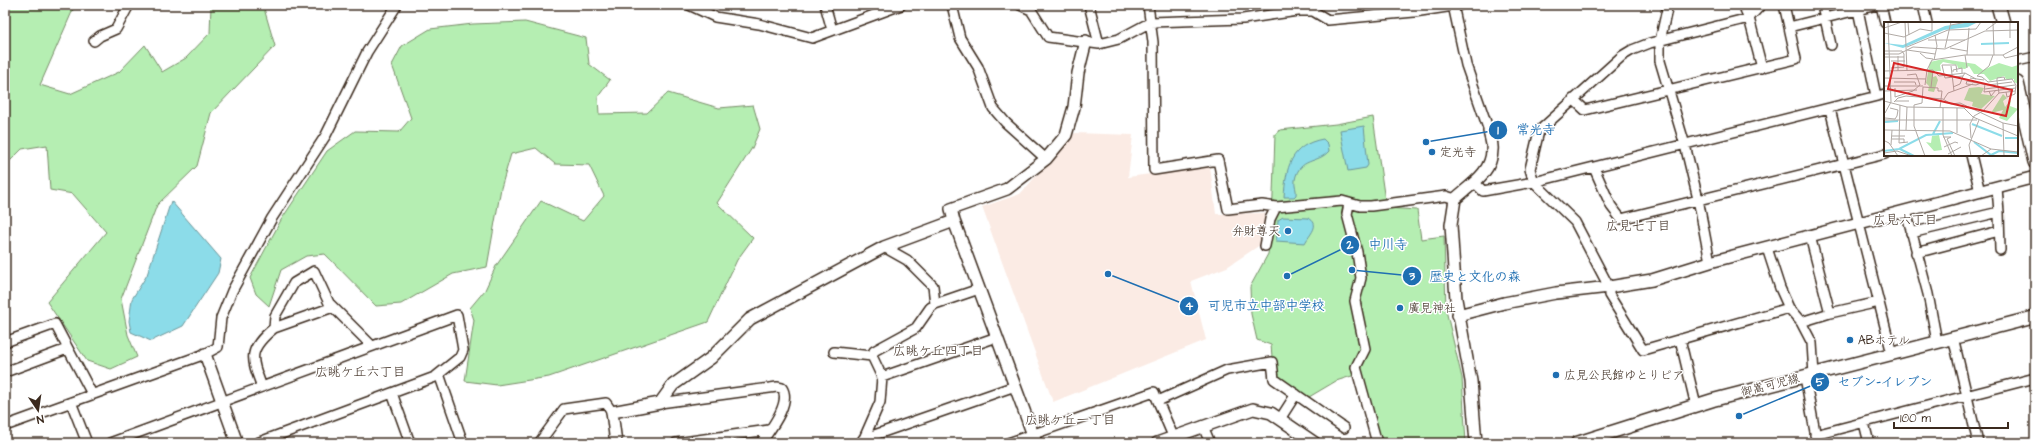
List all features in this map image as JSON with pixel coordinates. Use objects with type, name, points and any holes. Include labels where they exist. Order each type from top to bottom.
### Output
[{"type":"main road","points":[[1998,5],[2003,22]]},
{"type":"main road","points":[[2018,87],[2035,162]]},
{"type":"main road","name":"御嵩可児線","points":[[1577,443],[1696,406],[2035,316]]},
{"type":"street","points":[[94,42],[100,36],[116,29],[129,5]]},
{"type":"street","points":[[5,426],[205,354],[218,347],[221,318],[232,291],[272,218],[326,135],[367,52],[397,5]]},
{"type":"street","points":[[689,5],[716,17],[759,24],[812,38],[901,5]]},
{"type":"street","points":[[825,5],[832,30]]},
{"type":"street","points":[[952,5],[960,38],[978,67],[994,108],[1006,123],[1046,159]]},
{"type":"street","points":[[1020,5],[1031,10],[1048,37],[1086,41],[1099,44],[1119,39],[1152,22],[1243,19],[1298,11],[1313,11],[1328,20],[1455,6],[1466,65],[1489,131],[1492,150],[1490,162],[1484,174],[1455,199],[1451,225],[1458,315],[1471,381],[1476,443]]},
{"type":"street","points":[[1089,5],[1099,44]]},
{"type":"street","points":[[1148,5],[1152,22],[1154,170],[1218,160],[1228,209],[1262,205],[1276,207],[1307,206],[1321,202],[1342,201],[1349,204],[1371,206],[1446,196],[1455,199]]},
{"type":"street","points":[[1666,5],[1667,9],[1660,41],[1660,61],[1667,90],[1685,145],[1698,199],[1710,262]]},
{"type":"street","points":[[1743,5],[1749,18],[1762,68]]},
{"type":"street","points":[[1762,5],[1749,18],[1660,41],[1632,50],[1622,56],[1539,131],[1531,164],[1534,182],[1575,222],[1609,287],[1609,295],[1643,350],[1789,308]]},
{"type":"street","points":[[1573,99],[1585,110],[1796,59],[1784,5]]},
{"type":"street","points":[[1822,5],[1831,45]]},
{"type":"street","points":[[1789,27],[1825,18],[1857,7],[1877,5]]},
{"type":"street","points":[[1881,5],[1885,22]]},
{"type":"street","points":[[1923,5],[1927,22]]},
{"type":"street","points":[[1857,7],[1876,96]]},
{"type":"street","points":[[1034,439],[954,221],[951,209],[1007,189],[1046,159],[1066,135],[1074,107],[1078,73],[1086,41]]},
{"type":"street","points":[[2018,61],[2035,57]]},
{"type":"street","points":[[1475,183],[1483,191],[1534,182],[1884,94]]},
{"type":"street","points":[[1830,108],[1892,354]]},
{"type":"street","points":[[1594,168],[1611,206],[1621,219],[1884,154]]},
{"type":"street","points":[[1971,156],[1980,192]]},
{"type":"street","points":[[1458,315],[1504,303],[1556,293],[1652,280],[1710,262],[2035,177]]},
{"type":"street","points":[[1997,188],[2000,250]]},
{"type":"street","points":[[1349,204],[1347,214],[1357,252],[1361,278],[1355,301],[1365,349],[1356,367],[1377,443]]},
{"type":"street","points":[[1265,246],[1270,219],[1276,207]]},
{"type":"street","points":[[1906,211],[1928,294],[1937,342]]},
{"type":"street","points":[[1911,233],[1998,212]]},
{"type":"street","points":[[660,403],[673,385],[711,358],[750,319],[884,247],[954,221]]},
{"type":"street","points":[[1916,253],[1999,231]]},
{"type":"street","points":[[1810,236],[1830,313]]},
{"type":"street","points":[[884,247],[907,260],[933,286],[935,304]]},
{"type":"street","points":[[1767,248],[1789,308],[1801,322],[1812,343],[1810,376],[1816,439],[1864,423],[2035,378]]},
{"type":"street","points":[[274,328],[275,316],[294,283],[314,271],[333,307],[372,346]]},
{"type":"street","points":[[872,356],[874,351],[916,328],[930,308],[935,304],[979,289]]},
{"type":"street","points":[[1801,322],[1830,313],[1879,302]]},
{"type":"street","points":[[262,387],[253,356],[259,343],[274,328],[333,307]]},
{"type":"street","points":[[110,443],[457,315],[463,350],[460,357],[439,374],[257,443]]},
{"type":"street","points":[[5,342],[55,324],[92,394]]},
{"type":"street","points":[[882,378],[997,337]]},
{"type":"street","points":[[1953,337],[1978,443]]},
{"type":"street","points":[[1680,339],[1696,406]]},
{"type":"street","points":[[5,372],[67,349]]},
{"type":"street","points":[[834,352],[872,356]]},
{"type":"street","points":[[205,354],[237,443]]},
{"type":"street","points":[[863,441],[879,407],[882,378],[872,356]]},
{"type":"street","points":[[1158,401],[1227,370],[1272,362],[1274,379],[1344,428]]},
{"type":"street","points":[[439,374],[463,443]]},
{"type":"street","points":[[863,441],[1015,386]]},
{"type":"street","points":[[612,412],[660,403],[777,387],[782,388],[784,391],[784,398],[779,416],[761,443]]},
{"type":"street","points":[[1008,443],[1034,439],[1154,392],[1174,440]]},
{"type":"street","points":[[392,393],[410,443]]},
{"type":"street","points":[[1280,419],[1296,394]]},
{"type":"street","points":[[71,402],[87,443]]},
{"type":"street","points":[[539,443],[564,409],[606,403],[612,412],[616,443]]},
{"type":"street","points":[[1157,443],[1174,440],[1203,426],[1252,409],[1271,413],[1314,443]]},
{"type":"street","points":[[1864,423],[1869,443]]},
{"type":"street","points":[[1203,426],[1210,443]]},
{"type":"street","points":[[676,443],[769,430]]},
{"type":"shaded area","points":[[1075,133],[1133,135],[1128,177],[1210,166],[1216,214],[1265,213],[1260,245],[1227,267],[1191,281],[1206,340],[1053,402],[982,207],[1020,194]]},
{"type":"green space","points":[[5,5],[75,5],[40,85],[70,94],[119,72],[145,45],[162,72],[186,58],[210,33],[211,5],[263,5],[275,46],[211,113],[197,166],[157,205],[121,299],[128,335],[137,357],[111,369],[87,361],[47,302],[106,232],[73,194],[50,190],[47,145],[22,149],[5,166]]},
{"type":"green space","points":[[525,22],[586,38],[589,64],[610,80],[598,97],[599,114],[647,113],[668,93],[719,108],[753,105],[760,129],[752,148],[717,203],[753,238],[737,260],[708,322],[549,377],[497,385],[465,381],[474,320],[470,308],[485,290],[496,266],[541,201],[583,221],[604,196],[589,165],[555,164],[536,148],[511,154],[501,188],[487,267],[453,274],[401,304],[376,306],[325,254],[306,256],[281,270],[269,306],[256,294],[250,278],[281,220],[327,151],[355,131],[399,132],[411,118],[392,65],[402,46],[430,29],[473,24]]},
{"type":"green space","points":[[1373,117],[1386,208],[1417,210],[1421,239],[1444,236],[1446,310],[1462,378],[1466,443],[1377,443],[1358,374],[1336,381],[1304,400],[1274,379],[1271,345],[1257,340],[1251,314],[1250,287],[1268,254],[1272,225],[1275,134],[1280,130],[1336,124]]},
{"type":"water","points":[[1364,126],[1368,165],[1366,168],[1348,171],[1340,130]]},
{"type":"water","points":[[1323,139],[1328,144],[1329,151],[1320,158],[1305,164],[1300,168],[1295,180],[1296,195],[1294,197],[1284,197],[1286,177],[1292,159],[1303,147],[1312,142]]},
{"type":"water","points":[[171,201],[221,259],[218,273],[183,326],[151,341],[131,332],[129,321],[132,299],[147,275]]},
{"type":"water","points":[[1283,217],[1308,218],[1312,220],[1314,223],[1313,230],[1305,243],[1276,241],[1278,220]]},
{"type":"place","name":"常光寺","points":[[1426,142]]},
{"type":"place","name":"定光寺","points":[[1432,152]]},
{"type":"place","name":"弁財尊天","points":[[1288,231]]},
{"type":"place","name":"歴史と文化の森","points":[[1352,270]]},
{"type":"place","name":"可児市立中部中学校","points":[[1108,274]]},
{"type":"place","name":"中川寺","points":[[1287,276]]},
{"type":"place","name":"廣見神社","points":[[1400,308]]},
{"type":"place","name":"ABホテル","points":[[1850,340]]},
{"type":"place","name":"広見公民館ゆとりピア","points":[[1556,375]]},
{"type":"place","name":"セブン-イレブン","points":[[1739,416]]},
{"type":"district","name":"広見六丁目","points":[[1905,219]]},
{"type":"district","name":"広見七丁目","points":[[1638,225]]},
{"type":"district","name":"広眺ケ丘四丁目","points":[[938,350]]},
{"type":"district","name":"広眺ケ丘六丁目","points":[[360,371]]},
{"type":"district","name":"広眺ケ丘一丁目","points":[[1070,419]]}]
